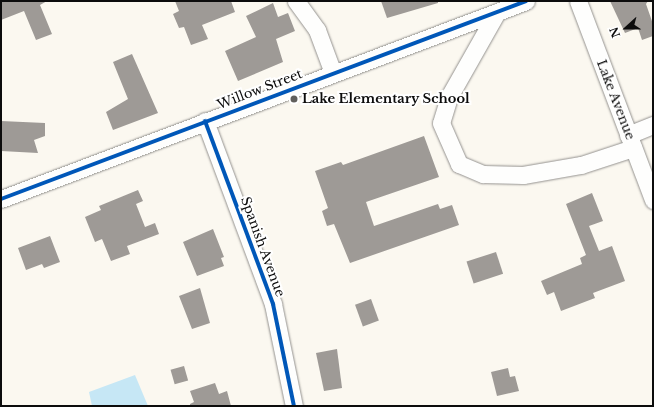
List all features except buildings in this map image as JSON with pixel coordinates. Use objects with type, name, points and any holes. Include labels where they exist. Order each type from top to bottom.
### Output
[{"type":"street","points":[[296,1],[317,30],[333,74]]},
{"type":"street","name":"Willow Street","points":[[1,199],[526,1]]},
{"type":"street","name":"Lake Avenue","points":[[578,1],[653,200]]},
{"type":"street","points":[[497,12],[449,97],[441,123],[459,164],[483,174],[523,175],[581,165],[631,141],[653,125]]},
{"type":"street","name":"Spanish Avenue","points":[[206,121],[273,304],[294,406]]},
{"type":"water","points":[[135,375],[148,406],[92,406],[89,392]]},
{"type":"cycle path","points":[[1,199],[526,1]]},
{"type":"cycle path","points":[[205,121],[273,304],[294,406]]},
{"type":"place","name":"Lake Elementary School","points":[[294,99]]}]
